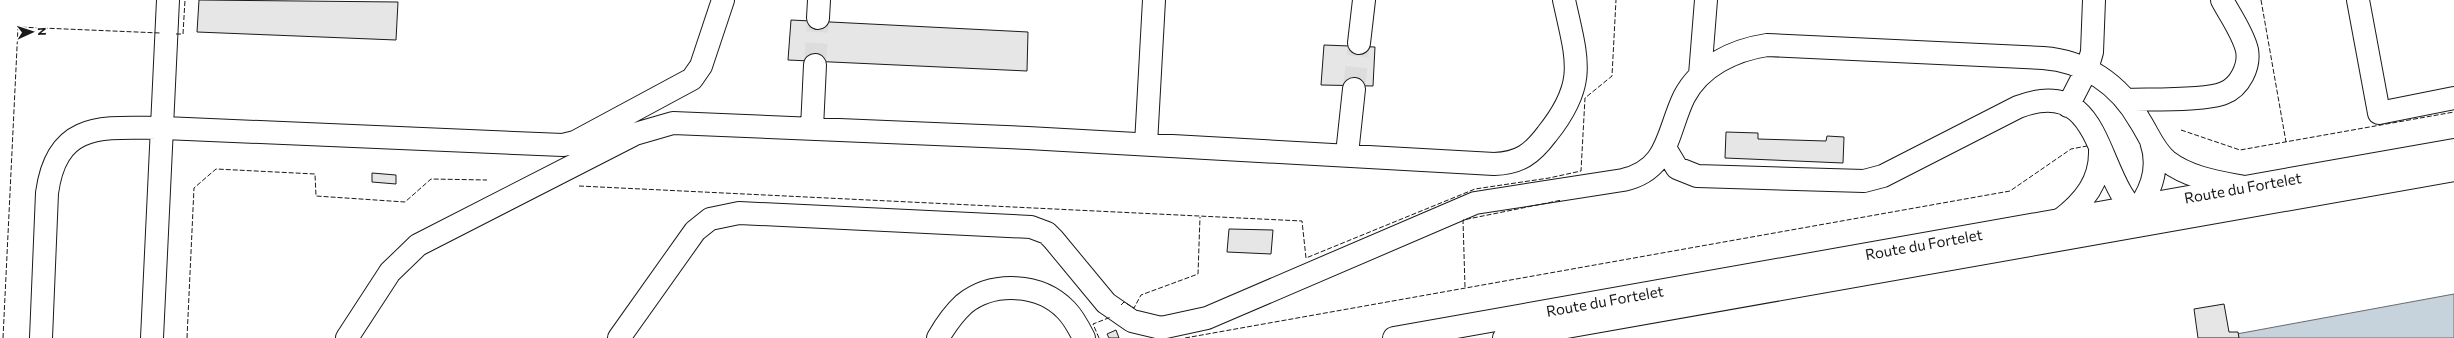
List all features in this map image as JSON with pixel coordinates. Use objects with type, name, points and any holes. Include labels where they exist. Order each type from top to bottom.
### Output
[{"type":"main road","points":[[152,338],[164,128],[168,0]]},
{"type":"main road","points":[[41,338],[47,193],[55,160],[68,143],[95,130],[105,128],[164,128],[563,145],[575,142],[692,79],[701,66],[723,0]]},
{"type":"main road","points":[[1146,144],[1154,0]]},
{"type":"main road","points":[[1359,43],[1364,0]]},
{"type":"main road","points":[[346,338],[390,272],[418,245],[635,134],[673,124],[812,128],[1146,144],[1347,154],[1494,164],[1514,162],[1530,154],[1565,111],[1575,87],[1575,55],[1564,0]]},
{"type":"main road","points":[[1700,75],[1706,0]]},
{"type":"main road","points":[[2068,106],[2087,69],[2092,52],[2094,0]]},
{"type":"main road","points":[[2126,100],[2213,97],[2224,94],[2236,84],[2245,68],[2246,49],[2222,0]]},
{"type":"main road","points":[[2358,0],[2378,113],[2454,98]]},
{"type":"main road","points":[[619,338],[695,231],[710,219],[728,214],[1031,227],[1046,233],[1053,239],[1098,294],[1116,311],[1132,321],[1161,328],[1207,318],[1475,203],[1632,178],[1650,167],[1665,148],[1685,96],[1700,75],[1723,59],[1744,50],[1781,45],[2043,58],[2066,61],[2087,69],[2108,83],[2126,100],[2160,155],[2177,167],[2207,179],[2244,187]]},
{"type":"main road","points":[[812,128],[815,66]]},
{"type":"main road","points":[[1347,154],[1354,89]]},
{"type":"main road","points":[[1665,148],[1677,168],[1697,176],[1864,182],[1883,176],[1994,118],[2026,104],[2043,101],[2068,106],[2089,123],[2117,188],[2139,212],[2154,175],[2155,157],[2150,140]]},
{"type":"main road","points":[[2060,220],[2076,208],[2094,184],[2100,166],[2100,148]]},
{"type":"main road","name":"Route du Fortelet","points":[[1504,338],[2118,229],[2139,212],[2244,187],[2454,150]]},
{"type":"main road","name":"Route du Fortelet","points":[[1394,338],[2060,220],[2139,212],[2454,170]]},
{"type":"main road","points":[[938,338],[948,321],[965,304],[985,292],[1006,288],[1027,289],[1058,303],[1066,310],[1084,338]]},
{"type":"shaded area","points":[[2454,294],[2454,338],[2212,338],[2242,333]]},
{"type":"building","points":[[199,0],[398,2],[396,40],[197,32]]},
{"type":"building","points":[[791,20],[1028,32],[1027,71],[788,60]]},
{"type":"building","points":[[1324,45],[1375,47],[1373,86],[1321,85]]},
{"type":"building","points":[[1726,132],[1758,133],[1758,139],[1826,141],[1827,136],[1844,137],[1843,163],[1725,158]]},
{"type":"building","points":[[372,173],[396,175],[396,184],[372,182]]},
{"type":"building","points":[[1229,229],[1273,230],[1271,254],[1227,252]]},
{"type":"building","points":[[2224,304],[2229,332],[2238,332],[2239,338],[2198,338],[2194,309]]},
{"type":"building","points":[[1116,330],[1119,338],[1109,338],[1107,334]]},
{"type":"tunnel","points":[[815,65],[818,18]]},
{"type":"tunnel","points":[[1354,89],[1359,43]]},
{"type":"fence","points":[[176,34],[183,34],[185,0]]},
{"type":"fence","points":[[579,186],[1302,221],[1306,258],[1475,189],[1549,178],[1581,171],[1585,98],[1612,76],[1616,0]]},
{"type":"fence","points":[[2261,0],[2286,142]]},
{"type":"fence","points":[[3,338],[18,27],[160,33]]},
{"type":"fence","points":[[2181,130],[2240,150],[2454,112]]},
{"type":"fence","points":[[1185,338],[2010,191],[2071,149],[2087,146]]},
{"type":"fence","points":[[187,338],[194,188],[216,169],[315,174],[316,196],[405,202],[431,179],[487,180]]},
{"type":"fence","points":[[1465,287],[1463,220],[1562,200]]},
{"type":"fence","points":[[1121,305],[1124,302],[1134,308],[1141,295],[1198,274],[1200,217]]},
{"type":"fence","points":[[1099,338],[1093,324],[1111,317]]}]
